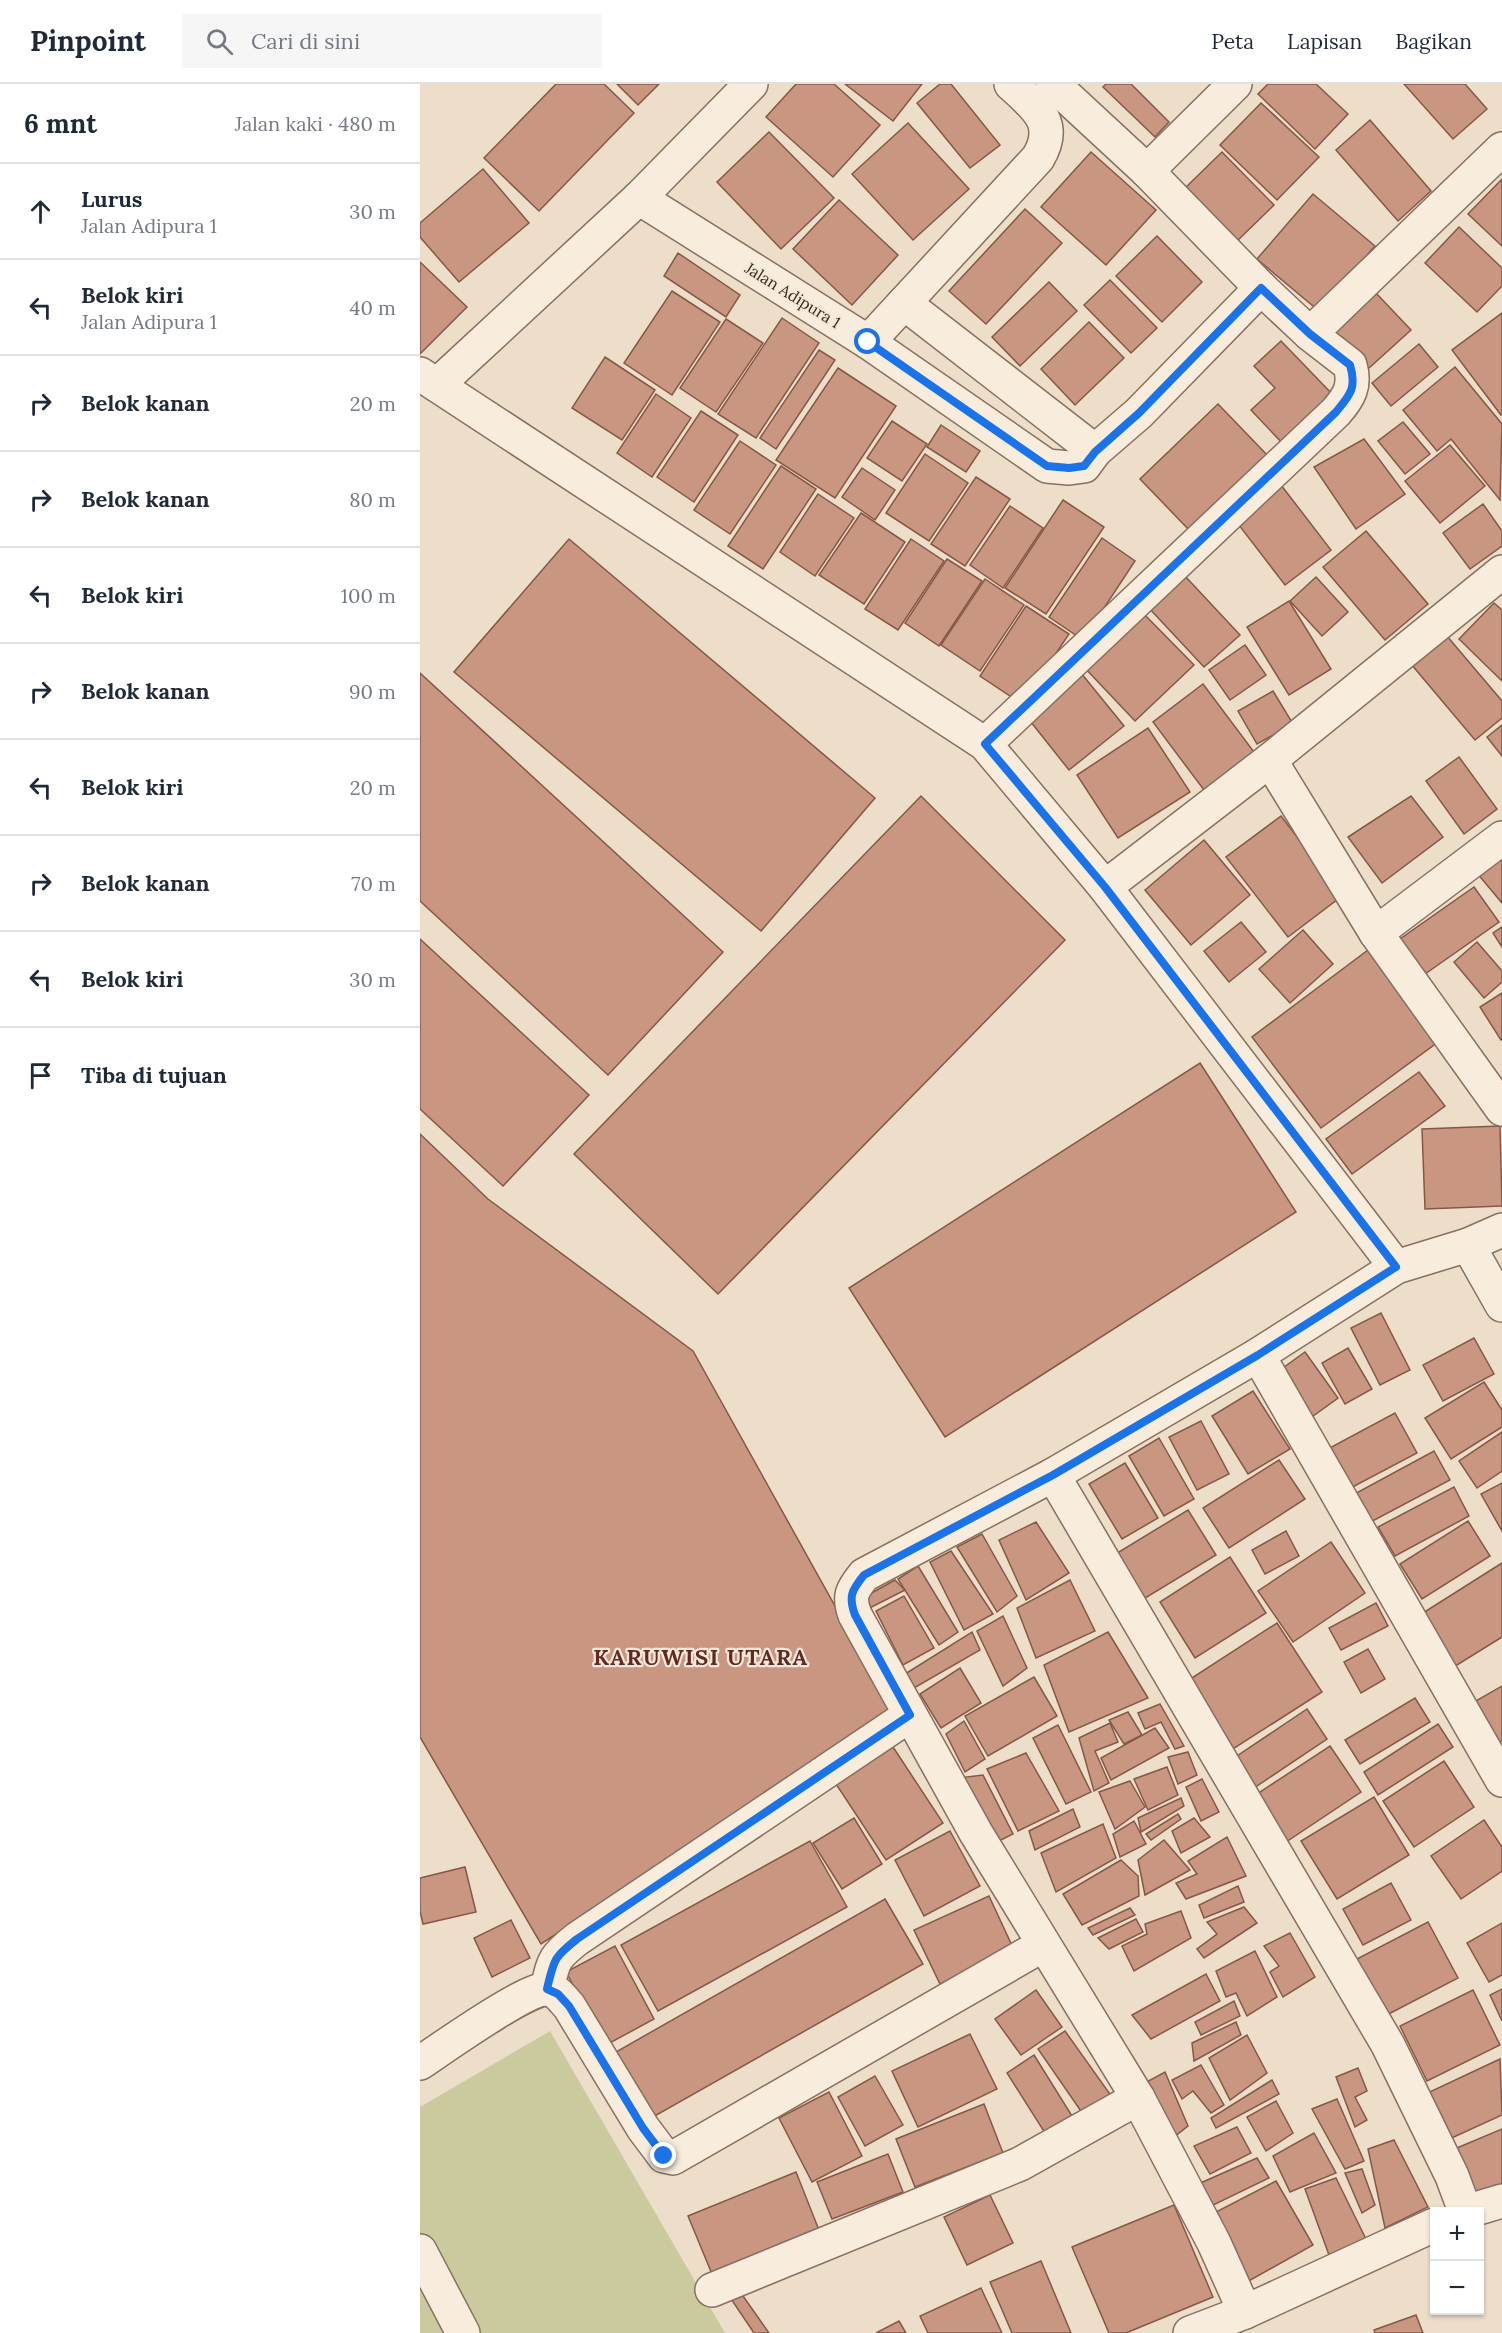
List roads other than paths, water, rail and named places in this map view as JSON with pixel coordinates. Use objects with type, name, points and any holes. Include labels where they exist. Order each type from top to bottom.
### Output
[{"type":"street","points":[[751,84],[639,198],[429,380],[985,744],[1105,887],[1396,1267]]},
{"type":"street","points":[[868,342],[1038,159],[1043,149],[1046,126],[1040,111],[1011,84]]},
{"type":"street","points":[[985,744],[1336,412],[1350,396],[1353,385],[1350,365],[1310,334],[1261,288],[1147,171],[1053,84]]},
{"type":"street","points":[[1147,171],[1234,84]]},
{"type":"street","points":[[1310,334],[1502,149]]},
{"type":"street","name":"Jalan Adipura 1","points":[[639,198],[868,342],[1047,466],[1069,468],[1084,466],[1095,452],[1139,413],[1261,288]]},
{"type":"street","points":[[904,303],[1095,452]]},
{"type":"street","points":[[1105,887],[1270,760],[1502,572]]},
{"type":"street","points":[[1270,760],[1376,933],[1502,1108]]},
{"type":"street","points":[[1376,933],[1502,838]]},
{"type":"street","points":[[1245,2312],[1214,2243],[1138,2098],[976,1833],[855,1615],[851,1603],[853,1588],[864,1575],[1053,1475],[1258,1355],[1396,1267],[1468,1245],[1502,1230]]},
{"type":"street","points":[[1468,1245],[1502,1305]]},
{"type":"street","points":[[1258,1355],[1502,1780]]},
{"type":"street","points":[[1053,1475],[1388,2045],[1452,2175],[1464,2207]]},
{"type":"street","points":[[547,1989],[557,1955],[577,1939],[910,1715]]},
{"type":"street","points":[[420,2062],[514,2003],[547,1989],[558,1994],[569,2006],[643,2128],[664,2156],[673,2158],[1043,1944]]},
{"type":"street","points":[[712,2290],[1020,2164],[1138,2098]]},
{"type":"street","points":[[1480,2207],[1502,2201]]},
{"type":"street","points":[[1190,2333],[1245,2312],[1430,2227]]},
{"type":"street","points":[[420,2251],[463,2333]]},
{"type":"district","name":"KARUWISI UTARA","points":[[701,1657]]}]
